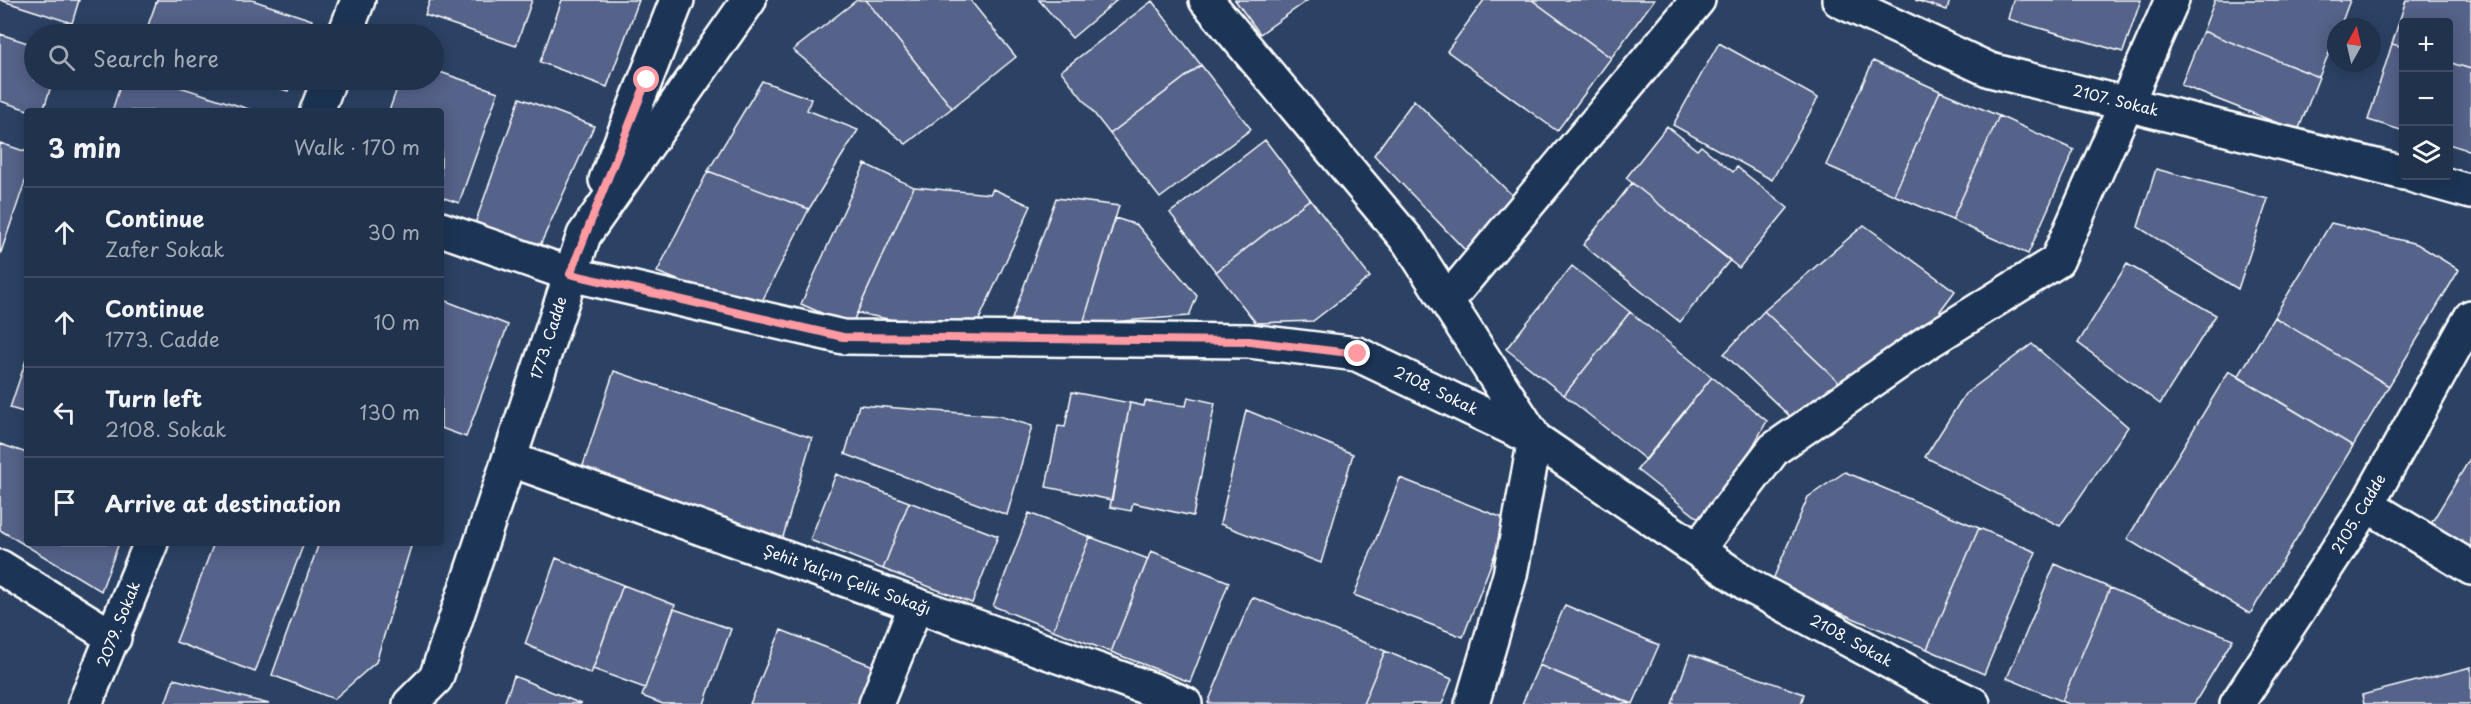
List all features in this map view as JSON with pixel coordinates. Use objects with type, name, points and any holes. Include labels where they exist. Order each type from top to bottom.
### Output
[{"type":"street","points":[[349,24],[358,0]]},
{"type":"street","points":[[584,235],[677,0]]},
{"type":"street","name":"1773. Cadde","points":[[410,704],[436,678],[584,235],[749,0]]},
{"type":"street","points":[[1206,0],[1409,242],[1535,439],[1510,575],[1472,704]]},
{"type":"street","points":[[1447,301],[1698,0]]},
{"type":"street","name":"2107. Sokak","points":[[1839,0],[1990,70],[2399,172]]},
{"type":"street","points":[[1697,550],[1774,449],[1926,343],[2057,261],[2172,0]]},
{"type":"street","points":[[318,108],[325,90]]},
{"type":"street","points":[[2428,180],[2471,192]]},
{"type":"street","name":"2108. Sokak","points":[[444,230],[570,274],[843,337],[1249,341],[1358,354],[1535,439],[1750,586],[1929,683],[1973,704]]},
{"type":"street","name":"2105. Cadde","points":[[2237,704],[2367,505],[2471,317]]},
{"type":"street","name":"Şehit Yalçın Çelik Sokağı","points":[[509,459],[1153,690],[1185,704]]},
{"type":"street","points":[[2367,505],[2471,568]]},
{"type":"street","name":"2079. Sokak","points":[[85,704],[150,546]]},
{"type":"street","points":[[0,567],[114,638]]},
{"type":"street","points":[[876,704],[916,605]]},
{"type":"building","points":[[0,0],[79,0],[72,23]]},
{"type":"building","points":[[157,0],[252,0],[312,20],[311,24],[149,24]]},
{"type":"building","points":[[430,0],[532,0],[516,46],[425,15]]},
{"type":"building","points":[[562,0],[639,0],[607,87],[540,62]]},
{"type":"building","points":[[857,0],[866,0],[952,108],[906,144],[793,50]]},
{"type":"building","points":[[866,0],[970,0],[1016,57],[952,108]]},
{"type":"building","points":[[1039,0],[1117,0],[1072,38]]},
{"type":"building","points":[[1235,0],[1308,0],[1260,34]]},
{"type":"building","points":[[1484,0],[1532,0],[1611,58],[1557,131],[1447,51]]},
{"type":"building","points":[[1532,0],[1654,0],[1611,58]]},
{"type":"building","points":[[1915,0],[1950,0],[1947,10]]},
{"type":"building","points":[[2013,0],[2141,0],[2123,52],[2008,19]]},
{"type":"building","points":[[2215,0],[2350,0],[2343,18],[2327,18],[2327,58],[2319,77],[2203,31]]},
{"type":"building","points":[[2406,0],[2471,0],[2471,69],[2453,64],[2453,18],[2400,18]]},
{"type":"building","points":[[1152,1],[1201,65],[1110,134],[1061,71]]},
{"type":"building","points":[[2399,22],[2399,46],[2392,44]]},
{"type":"building","points":[[2203,31],[2319,77],[2298,131],[2181,85]]},
{"type":"building","points":[[0,34],[24,42],[24,90],[50,90],[44,108],[24,109],[0,101]]},
{"type":"building","points":[[1719,43],[1818,98],[1772,180],[1673,125]]},
{"type":"building","points":[[2392,44],[2399,46],[2399,129],[2368,120]]},
{"type":"building","points":[[1873,61],[1940,91],[1894,195],[1826,165]]},
{"type":"building","points":[[2453,64],[2471,69],[2471,151],[2453,146]]},
{"type":"building","points":[[1201,65],[1251,129],[1160,198],[1110,134]]},
{"type":"building","points":[[444,73],[498,92],[459,203],[444,198],[444,108],[390,108],[396,90],[444,90]]},
{"type":"building","points":[[762,81],[811,99],[807,110],[858,130],[809,209],[708,171]]},
{"type":"building","points":[[119,90],[189,90],[246,108],[113,108]]},
{"type":"building","points":[[1940,91],[1999,116],[1952,220],[1894,195]]},
{"type":"building","points":[[520,98],[594,126],[537,252],[473,229]]},
{"type":"building","points":[[1414,100],[1512,195],[1466,251],[1374,155]]},
{"type":"building","points":[[1999,116],[2074,150],[2028,254],[1952,220]]},
{"type":"building","points":[[1667,126],[1697,150],[1701,146],[1733,172],[1737,167],[1788,208],[1739,268],[1626,178]]},
{"type":"building","points":[[1265,140],[1310,199],[1216,272],[1170,213]]},
{"type":"building","points":[[0,143],[24,151],[24,185],[0,255]]},
{"type":"building","points":[[865,164],[914,187],[851,326],[801,304]]},
{"type":"building","points":[[2156,169],[2268,199],[2238,289],[2138,227]]},
{"type":"building","points":[[708,171],[809,209],[757,311],[657,272]]},
{"type":"building","points":[[1632,183],[1730,260],[1680,322],[1583,245]]},
{"type":"building","points":[[914,187],[990,194],[993,189],[1031,206],[972,335],[857,313]]},
{"type":"building","points":[[1056,198],[1119,206],[1083,324],[1012,319]]},
{"type":"building","points":[[1310,199],[1370,277],[1313,321],[1256,323],[1216,272]]},
{"type":"building","points":[[1115,218],[1137,225],[1197,296],[1189,316],[1083,324]]},
{"type":"building","points":[[2331,223],[2417,244],[2459,270],[2389,386],[2274,317]]},
{"type":"building","points":[[1864,225],[1955,291],[1940,311],[1949,319],[1839,382],[1764,311]]},
{"type":"building","points":[[2127,264],[2216,315],[2160,404],[2078,343]]},
{"type":"building","points":[[1572,266],[1630,312],[1564,395],[1506,349]]},
{"type":"building","points":[[444,300],[508,325],[466,437],[444,429]]},
{"type":"building","points":[[1764,311],[1839,382],[1799,425],[1724,354]]},
{"type":"building","points":[[1630,312],[1712,377],[1646,460],[1564,395]]},
{"type":"building","points":[[2274,317],[2389,386],[2353,446],[2238,377]]},
{"type":"building","points":[[2032,344],[2128,427],[2060,526],[1925,457],[1965,394]]},
{"type":"building","points":[[24,366],[24,412],[10,408]]},
{"type":"building","points":[[614,371],[812,438],[778,554],[578,481]]},
{"type":"building","points":[[2229,371],[2353,446],[2250,614],[2127,539]]},
{"type":"building","points":[[1712,377],[1767,421],[1708,526],[1637,470]]},
{"type":"building","points":[[1072,392],[1130,403],[1112,500],[1046,487],[1058,426],[1065,427]]},
{"type":"building","points":[[1188,397],[1215,403],[1193,516],[1133,503],[1131,511],[1110,507],[1130,403],[1144,406],[1145,401],[1186,406]]},
{"type":"building","points":[[859,405],[999,416],[1032,426],[1007,515],[845,454]]},
{"type":"building","points":[[1246,410],[1353,454],[1321,563],[1220,524]]},
{"type":"building","points":[[0,444],[24,452],[24,544],[0,530]]},
{"type":"building","points":[[2471,457],[2471,552],[2429,527]]},
{"type":"building","points":[[1845,472],[1979,528],[1927,649],[1771,584],[1808,497]]},
{"type":"building","points":[[836,474],[909,502],[883,569],[810,540]]},
{"type":"building","points":[[1400,478],[1508,520],[1463,637],[1354,595]]},
{"type":"building","points":[[909,502],[998,536],[972,603],[883,569]]},
{"type":"building","points":[[1029,513],[1090,537],[1053,630],[993,606]]},
{"type":"building","points":[[1979,528],[2036,552],[1984,674],[1927,649]]},
{"type":"building","points":[[1090,537],[1148,559],[1111,652],[1053,630]]},
{"type":"building","points":[[26,546],[118,546],[101,591]]},
{"type":"building","points":[[213,546],[303,546],[255,672],[176,642]]},
{"type":"building","points":[[318,546],[411,546],[376,662],[334,699],[272,675]]},
{"type":"building","points":[[1151,551],[1229,582],[1190,682],[1111,652]]},
{"type":"building","points":[[556,558],[623,585],[591,674],[525,644]]},
{"type":"building","points":[[2055,564],[2110,588],[2062,701],[2007,678]]},
{"type":"building","points":[[623,585],[675,605],[645,688],[593,669]]},
{"type":"building","points":[[2110,588],[2233,639],[2194,704],[2069,704],[2062,701]]},
{"type":"building","points":[[1252,597],[1385,651],[1363,704],[1208,703]]},
{"type":"building","points":[[1565,605],[1659,645],[1633,704],[1539,665]]},
{"type":"building","points":[[674,609],[731,629],[704,704],[663,704],[642,696]]},
{"type":"building","points":[[781,630],[886,671],[868,704],[750,704]]},
{"type":"building","points":[[1385,651],[1452,679],[1442,704],[1363,704]]},
{"type":"building","points":[[1690,654],[1804,694],[1801,704],[1672,704]]},
{"type":"building","points":[[1539,665],[1631,704],[1522,704]]},
{"type":"building","points":[[2471,667],[2471,704],[2364,704],[2362,695]]},
{"type":"building","points":[[514,676],[581,704],[504,704]]},
{"type":"building","points":[[174,679],[269,704],[165,704]]},
{"type":"route","points":[[647,80],[570,274],[843,337],[1249,341],[1358,354]]}]
